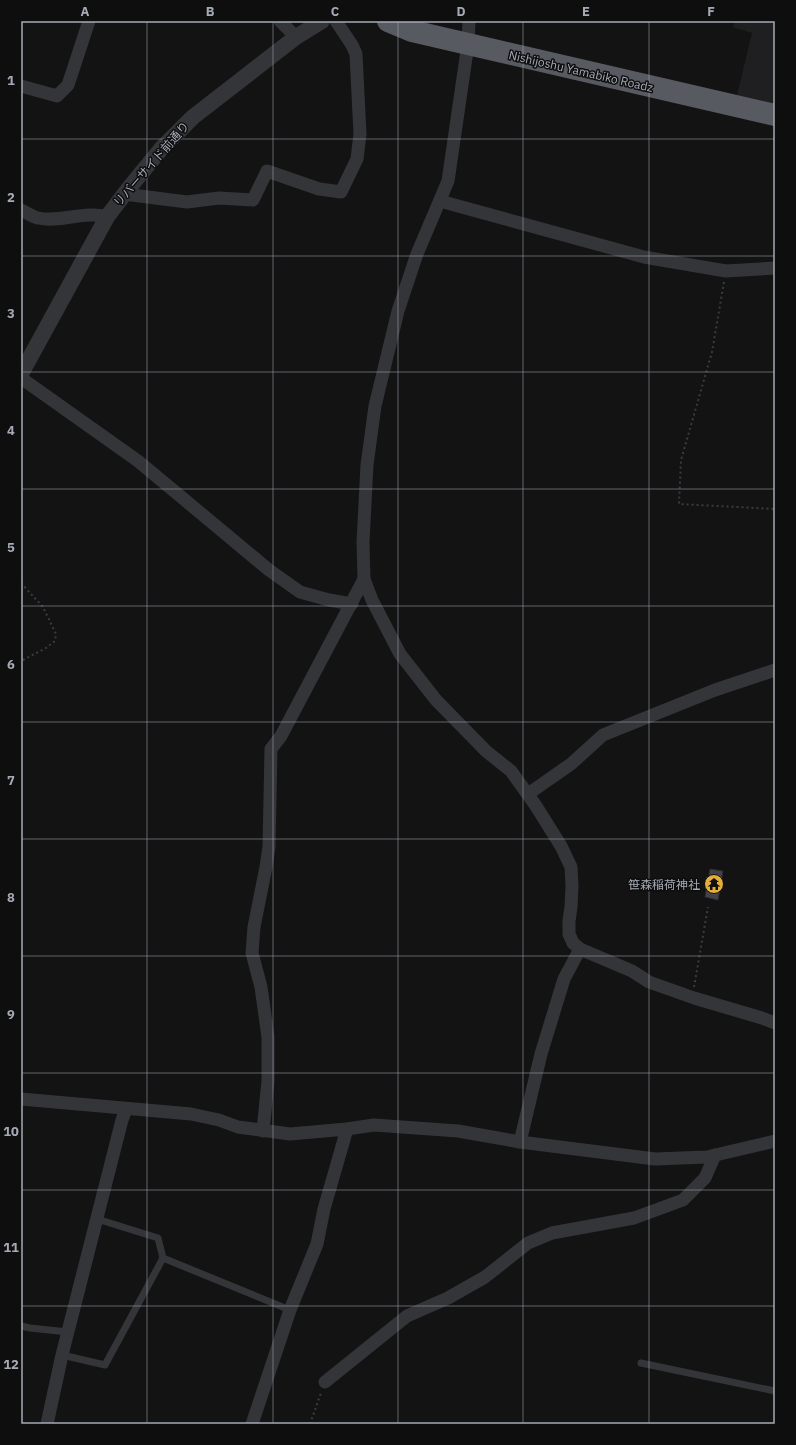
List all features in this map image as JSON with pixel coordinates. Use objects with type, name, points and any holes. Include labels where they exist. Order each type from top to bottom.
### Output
[{"type":"highway","name":"Nishijoshu Yamabiko Roadz","points":[[388,21],[412,30],[468,44],[775,115]]},
{"type":"street","points":[[21,86],[57,96],[68,85],[89,21]]},
{"type":"street","points":[[280,21],[296,37]]},
{"type":"street","name":"リバーサイド前通り","points":[[21,374],[107,217],[161,149],[193,117],[296,37],[322,21]]},
{"type":"street","points":[[124,194],[187,202],[219,198],[252,200],[267,171],[319,189],[341,192],[357,159],[360,134],[356,54],[352,44],[336,21]]},
{"type":"street","points":[[469,21],[468,44],[448,181],[416,254],[398,311],[375,406],[367,465],[363,542],[364,579],[372,600],[400,654],[436,700],[486,752],[511,771],[528,794],[561,846],[571,868],[572,886],[569,934],[573,943],[580,949],[632,971],[649,982],[692,998],[775,1023]]},
{"type":"street","points":[[440,201],[644,257],[726,271],[775,268]]},
{"type":"street","points":[[21,210],[37,218],[51,219],[98,214],[107,217]]},
{"type":"street","points":[[21,378],[138,461],[269,570],[300,592],[329,600],[352,604]]},
{"type":"street","points":[[263,1131],[268,1081],[268,1037],[261,987],[252,953],[254,927],[269,847],[271,749],[281,736],[364,579]]},
{"type":"street","points":[[528,794],[571,764],[603,735],[715,690],[775,670]]},
{"type":"street","points":[[520,1142],[541,1054],[564,979],[580,949]]},
{"type":"street","points":[[21,1099],[191,1114],[219,1120],[238,1127],[290,1134],[374,1125],[458,1131],[520,1142],[655,1159],[707,1157],[775,1141]]},
{"type":"street","points":[[48,1424],[62,1355],[126,1109]]},
{"type":"street","points":[[252,1424],[290,1310],[317,1244],[324,1209],[347,1129]]},
{"type":"street","points":[[325,1382],[407,1316],[448,1298],[485,1277],[528,1243],[552,1233],[634,1218],[683,1200],[705,1178],[715,1155]]},
{"type":"lane","points":[[62,1355],[105,1365],[163,1258],[158,1238],[97,1219]]},
{"type":"lane","points":[[163,1258],[290,1310]]},
{"type":"lane","points":[[21,1326],[68,1332]]},
{"type":"lane","points":[[641,1363],[775,1391]]},
{"type":"path","points":[[726,271],[712,352],[681,460],[679,504],[775,509]]},
{"type":"path","points":[[21,583],[43,607],[56,634],[55,641],[46,648],[21,661]]},
{"type":"path","points":[[692,998],[708,907]]},
{"type":"path","points":[[310,1424],[325,1382]]},
{"type":"shaded area","points":[[735,21],[775,21],[775,99],[773,105],[737,95],[752,33],[733,27]]},
{"type":"building","name":"笹森稲荷神社","points":[[710,869],[723,871],[718,900],[705,897]]},
{"type":"place","name":"笹森稲荷神社","points":[[714,884]]}]
